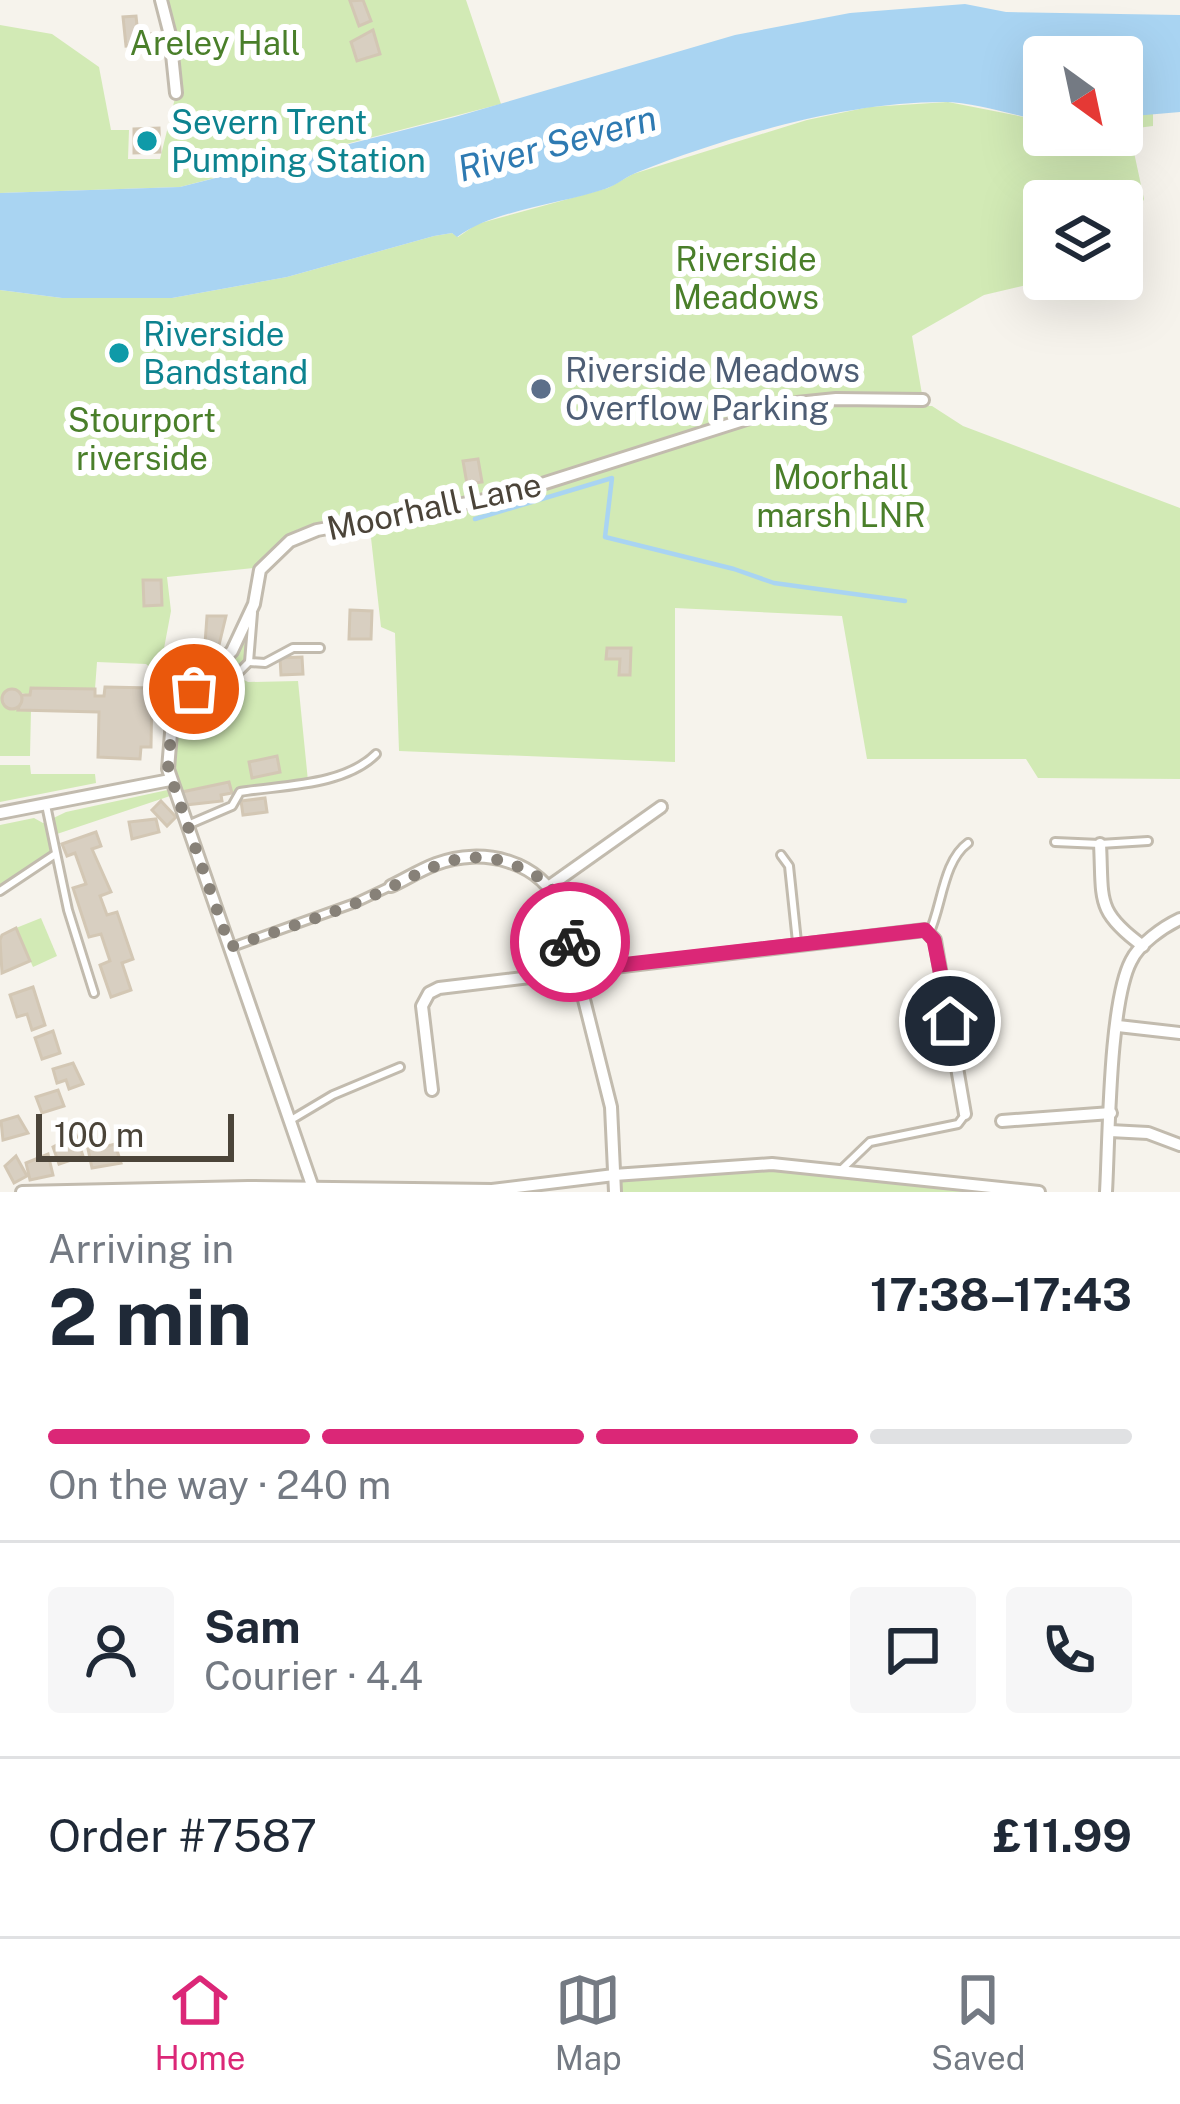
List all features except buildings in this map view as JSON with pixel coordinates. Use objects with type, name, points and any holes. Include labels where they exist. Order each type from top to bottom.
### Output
[{"type":"street","points":[[161,0],[176,93]]},
{"type":"street","name":"Moorhall Lane","points":[[313,1188],[170,780],[167,754],[173,710],[232,651],[254,604],[264,561],[290,541],[316,530],[493,499],[797,403],[836,398],[923,400]]},
{"type":"street","points":[[0,813],[170,780]]},
{"type":"street","points":[[551,885],[661,808]]},
{"type":"street","points":[[1100,844],[1103,909],[1143,946]]},
{"type":"street","points":[[391,886],[437,863],[478,857],[510,861],[551,885],[611,1107],[615,1192]]},
{"type":"street","points":[[1106,1192],[1118,1026],[1130,961],[1180,920]]},
{"type":"street","points":[[432,1090],[422,1006],[429,993],[439,988],[925,930],[934,940],[965,1114]]},
{"type":"street","points":[[1118,1026],[1180,1033]]},
{"type":"street","points":[[1002,1121],[1111,1113]]},
{"type":"street","points":[[1110,1131],[1148,1133],[1180,1145]]},
{"type":"street","points":[[22,1192],[492,1190],[614,1174],[772,1165],[1039,1192]]},
{"type":"lane","points":[[207,679],[240,671],[249,662],[254,604]]},
{"type":"lane","points":[[249,662],[265,662],[293,648],[320,648]]},
{"type":"lane","points":[[187,826],[232,806],[240,792],[344,774],[367,764],[376,754]]},
{"type":"lane","points":[[46,805],[54,855],[94,993]]},
{"type":"lane","points":[[1055,842],[1148,841]]},
{"type":"lane","points":[[929,934],[949,872],[961,847],[968,843]]},
{"type":"lane","points":[[0,892],[54,855]]},
{"type":"lane","points":[[781,855],[789,866],[798,946]]},
{"type":"lane","points":[[230,947],[391,886]]},
{"type":"lane","points":[[291,1120],[333,1095],[400,1067]]},
{"type":"lane","points":[[841,1170],[870,1142],[958,1124],[965,1114]]},
{"type":"green space","name":"Areley Hall","points":[[161,0],[466,0],[501,104],[180,187],[0,193],[0,25],[52,34],[99,67],[111,130],[129,130],[128,159],[160,159],[176,94]]},
{"type":"green space","points":[[948,102],[1023,117],[1023,156],[1135,156],[1140,180],[1023,180],[1023,286],[984,295],[912,336],[923,400],[843,404],[932,406],[963,426],[1180,508],[1180,779],[1038,778],[1026,759],[867,759],[842,616],[675,608],[675,762],[399,751],[395,633],[381,627],[369,520],[298,529],[263,567],[167,577],[171,611],[159,675],[146,664],[97,662],[95,689],[32,688],[30,695],[8,690],[2,697],[4,706],[31,710],[30,756],[0,756],[0,290],[62,298],[172,298],[287,277],[434,236],[452,233],[458,237],[477,224],[608,188],[633,174],[807,120],[869,107]]},
{"type":"green space","points":[[1153,113],[1153,126],[1143,127],[1143,114]]},
{"type":"green space","points":[[254,604],[249,662],[232,674],[248,682],[298,681],[308,781],[232,793],[228,782],[182,792],[51,836],[54,855],[0,891],[0,825],[34,818],[43,823],[66,812],[172,789],[171,717],[222,663]]},
{"type":"green space","points":[[0,765],[30,765],[31,774],[95,774],[96,783],[0,802]]},
{"type":"green space","points":[[41,918],[57,956],[33,967],[16,928]]},
{"type":"green space","points":[[772,1164],[1039,1192],[615,1192],[614,1175]]},
{"type":"water","name":"River Severn","points":[[965,4],[1006,12],[1180,15],[1180,112],[1143,115],[1143,36],[1023,36],[1023,116],[954,102],[828,115],[711,146],[605,189],[489,220],[457,237],[452,233],[434,236],[287,277],[172,298],[62,298],[0,290],[0,193],[180,187],[455,117],[735,35],[850,13]]},
{"type":"waterway","points":[[475,519],[612,478],[605,537],[774,583],[905,601]]},
{"type":"way so far","points":[[194,689],[173,710],[168,769],[230,947],[355,903],[437,863],[462,857],[510,861],[551,885],[570,942]]},
{"type":"place","name":"Severn Trent Pumping Station","points":[[147,141]]},
{"type":"place","name":"Riverside Bandstand","points":[[119,353]]},
{"type":"place","name":"Riverside Meadows Overflow Parking","points":[[541,389]]},
{"type":"route","points":[[570,942],[577,970],[925,930],[934,940],[950,1021]]},
{"type":"park label","name":"Riverside Meadows","points":[[746,278]]},
{"type":"park label","name":"Stourport riverside","points":[[142,439]]},
{"type":"park label","name":"Moorhall marsh LNR","points":[[841,496]]}]
